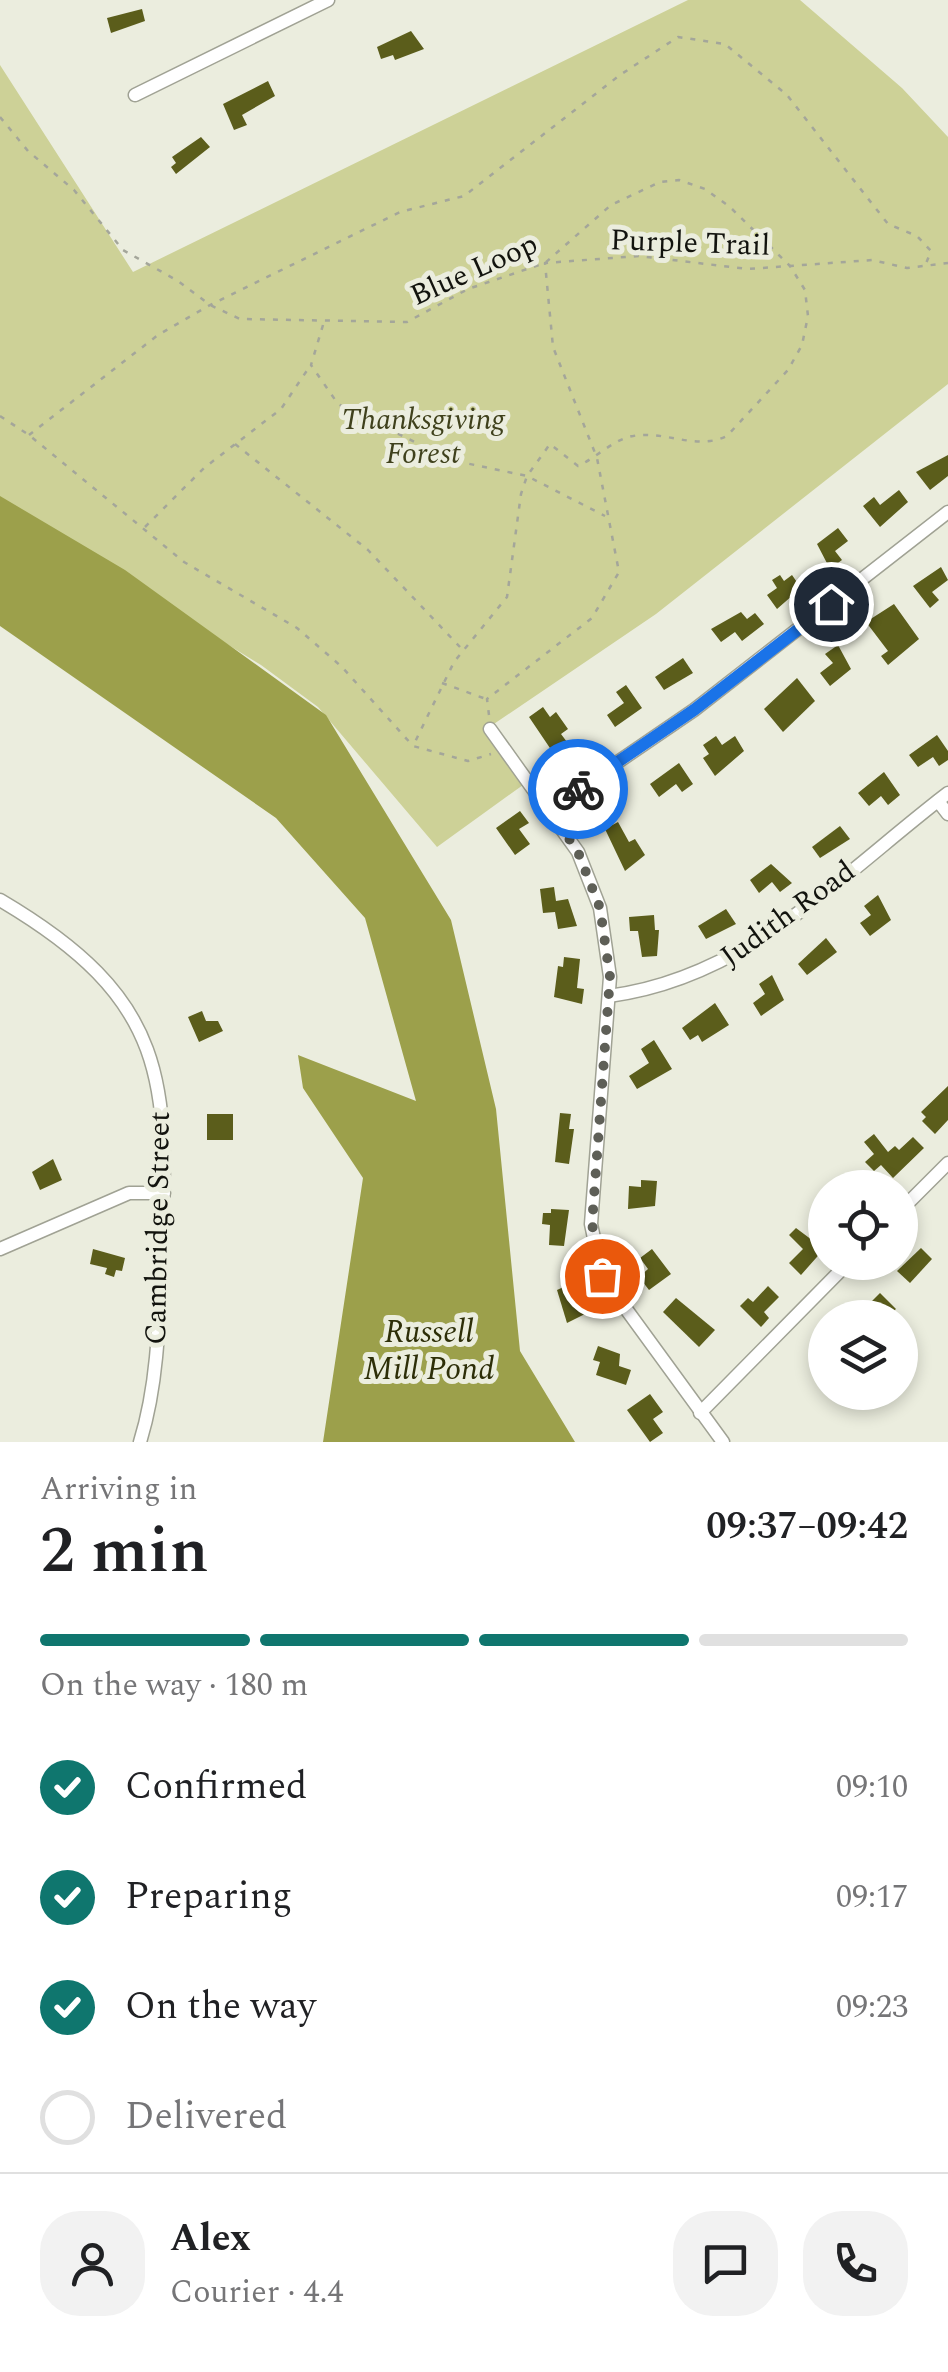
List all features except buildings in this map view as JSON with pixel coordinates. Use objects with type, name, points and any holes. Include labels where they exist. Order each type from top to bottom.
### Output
[{"type":"street","points":[[135,95],[328,0]]},
{"type":"street","points":[[549,809],[708,700],[948,512]]},
{"type":"street","points":[[490,729],[578,852],[600,908],[609,996],[592,1224],[602,1276],[723,1442]]},
{"type":"street","points":[[943,797],[948,814]]},
{"type":"street","name":"Judith Road","points":[[609,996],[644,992],[702,974],[748,950],[943,797]]},
{"type":"street","name":"Cambridge Street","points":[[0,900],[75,948],[106,978],[128,1010],[161,1093],[164,1194],[158,1335],[150,1412],[140,1442]]},
{"type":"street","points":[[918,1193],[948,1164]]},
{"type":"street","points":[[0,1249],[129,1193],[164,1194]]},
{"type":"street","points":[[700,1413],[832,1280]]},
{"type":"path","points":[[30,434],[158,334],[400,212],[464,196],[620,75],[678,37],[725,44],[787,95],[888,224],[918,236],[931,251],[925,266]]},
{"type":"path","name":"Blue Loop","points":[[0,118],[28,151],[74,190],[110,238],[210,306],[240,319],[324,324],[408,322],[468,288],[545,263],[612,205],[660,182],[679,180],[705,189],[730,207],[790,266],[805,290],[808,316],[802,345],[788,370],[727,436],[715,442],[693,442],[639,434],[626,437],[596,458]]},
{"type":"path","name":"Purple Trail","points":[[545,263],[639,256],[748,268],[872,260],[907,268],[948,263]]},
{"type":"path","points":[[487,700],[592,618],[619,572],[604,516],[596,458],[552,347],[545,263]]},
{"type":"path","points":[[145,527],[204,468],[282,409],[311,365],[324,324]]},
{"type":"path","points":[[311,365],[338,404],[451,460],[527,476],[604,516]]},
{"type":"path","points":[[0,416],[30,434],[184,562],[298,628],[342,667],[413,746],[468,761],[503,747]]},
{"type":"path","points":[[235,444],[368,550],[462,650]]},
{"type":"path","points":[[413,746],[462,650],[492,618],[512,586],[527,476],[550,444],[578,466],[596,458]]},
{"type":"path","points":[[442,683],[487,700]]},
{"type":"path","points":[[487,700],[490,729]]},
{"type":"green space","name":"Thanksgiving Forest","points":[[688,0],[800,0],[902,88],[948,137],[948,384],[656,614],[485,730],[523,785],[437,847],[318,707],[261,665],[0,504],[0,65],[133,272]]},
{"type":"water","name":"Russell Mill Pond","points":[[0,496],[125,570],[326,715],[451,920],[496,1109],[520,1351],[575,1442],[323,1442],[363,1178],[303,1088],[298,1055],[416,1101],[365,918],[276,818],[0,626]]},
{"type":"way so far","points":[[578,789],[549,809],[578,852],[600,908],[610,977],[592,1224],[602,1276]]},
{"type":"route","points":[[578,789],[694,710],[831,604]]}]
